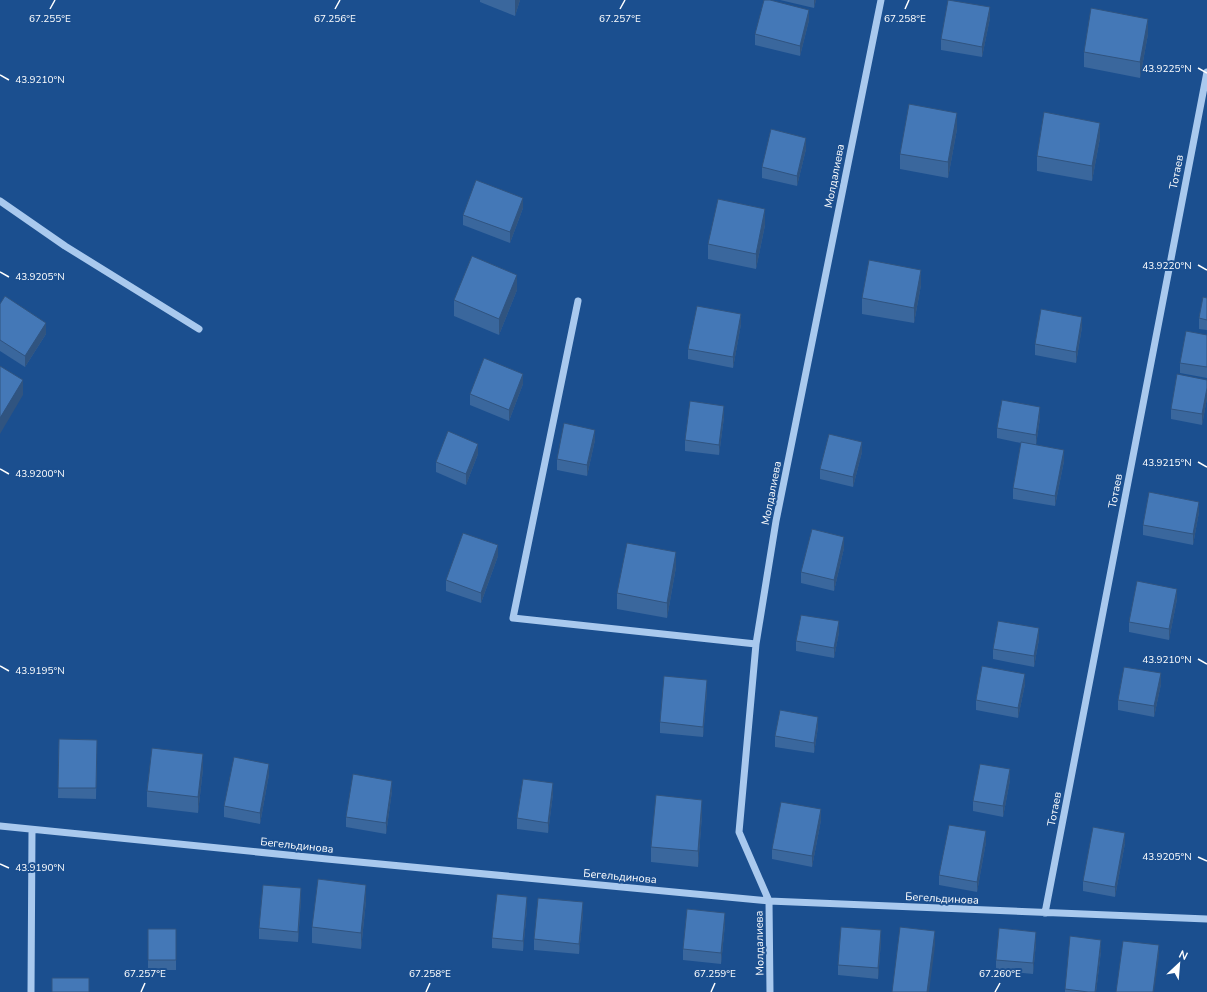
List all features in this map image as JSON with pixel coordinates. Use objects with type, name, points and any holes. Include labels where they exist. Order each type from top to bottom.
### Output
[{"type":"street","name":"Молдалиева","points":[[770,992],[769,901],[739,832],[756,644],[778,513],[881,0]]},
{"type":"street","name":"Тотаев","points":[[1045,913],[1207,72]]},
{"type":"street","points":[[0,202],[65,246],[199,330]]},
{"type":"street","points":[[578,301],[513,618],[756,644]]},
{"type":"street","name":"Бегельдинова","points":[[0,826],[335,860],[769,901],[1207,919]]},
{"type":"street","points":[[31,992],[32,830]]},
{"type":"building","points":[[764,0],[770,0],[809,10],[800,46],[755,34]]},
{"type":"building","points":[[948,0],[990,7],[982,47],[941,39]]},
{"type":"building","points":[[1091,8],[1148,19],[1140,62],[1084,52]]},
{"type":"building","points":[[909,104],[957,113],[948,162],[900,154]]},
{"type":"building","points":[[1044,112],[1100,123],[1092,166],[1037,156]]},
{"type":"building","points":[[771,129],[806,138],[797,176],[762,167]]},
{"type":"building","points":[[476,180],[523,198],[510,232],[463,215]]},
{"type":"building","points":[[718,199],[765,209],[756,254],[708,244]]},
{"type":"building","points":[[472,256],[517,275],[499,319],[454,300]]},
{"type":"building","points":[[869,260],[921,270],[914,308],[862,298]]},
{"type":"building","points":[[5,296],[46,323],[25,356],[0,340],[0,304]]},
{"type":"building","points":[[1203,297],[1207,298],[1207,320],[1199,318]]},
{"type":"building","points":[[697,306],[741,314],[733,357],[688,349]]},
{"type":"building","points":[[1041,309],[1082,317],[1076,352],[1035,344]]},
{"type":"building","points":[[1186,331],[1207,335],[1207,367],[1180,363]]},
{"type":"building","points":[[484,358],[523,374],[509,410],[470,394]]},
{"type":"building","points":[[0,366],[23,380],[0,418]]},
{"type":"building","points":[[1177,374],[1207,380],[1202,414],[1171,409]]},
{"type":"building","points":[[1002,400],[1040,407],[1036,435],[997,428]]},
{"type":"building","points":[[690,401],[724,406],[719,445],[685,440]]},
{"type":"building","points":[[564,423],[595,430],[587,465],[557,459]]},
{"type":"building","points":[[448,431],[478,444],[466,474],[436,462]]},
{"type":"building","points":[[829,434],[862,442],[853,477],[820,469]]},
{"type":"building","points":[[1021,442],[1064,450],[1055,496],[1013,488]]},
{"type":"building","points":[[1149,492],[1199,502],[1193,534],[1143,525]]},
{"type":"building","points":[[812,529],[844,537],[834,580],[801,572]]},
{"type":"building","points":[[463,533],[498,545],[481,593],[446,580]]},
{"type":"building","points":[[627,543],[676,552],[667,603],[617,593]]},
{"type":"building","points":[[1137,581],[1177,589],[1169,629],[1129,622]]},
{"type":"building","points":[[801,615],[839,621],[834,648],[796,641]]},
{"type":"building","points":[[998,621],[1039,628],[1034,656],[993,649]]},
{"type":"building","points":[[982,666],[1025,674],[1018,708],[976,700]]},
{"type":"building","points":[[1124,667],[1161,673],[1154,706],[1118,700]]},
{"type":"building","points":[[664,676],[707,680],[703,727],[660,722]]},
{"type":"building","points":[[780,710],[818,717],[814,743],[775,736]]},
{"type":"building","points":[[59,739],[97,740],[96,788],[58,788]]},
{"type":"building","points":[[152,748],[203,754],[198,797],[147,791]]},
{"type":"building","points":[[234,757],[269,764],[260,813],[224,806]]},
{"type":"building","points":[[980,764],[1010,769],[1003,806],[973,801]]},
{"type":"building","points":[[353,774],[392,781],[386,823],[346,817]]},
{"type":"building","points":[[523,779],[553,783],[548,823],[517,818]]},
{"type":"building","points":[[656,795],[702,800],[698,851],[651,847]]},
{"type":"building","points":[[781,802],[821,809],[812,856],[772,849]]},
{"type":"building","points":[[949,825],[986,831],[977,882],[939,875]]},
{"type":"building","points":[[1093,827],[1125,833],[1115,887],[1083,881]]},
{"type":"building","points":[[318,879],[366,885],[361,933],[312,927]]},
{"type":"building","points":[[263,885],[301,888],[298,932],[259,928]]},
{"type":"building","points":[[497,894],[527,897],[523,941],[492,938]]},
{"type":"building","points":[[538,898],[583,902],[579,944],[534,939]]},
{"type":"building","points":[[687,909],[725,913],[721,953],[683,949]]},
{"type":"building","points":[[841,927],[881,930],[878,968],[838,965]]},
{"type":"building","points":[[900,927],[935,931],[927,992],[892,992]]},
{"type":"building","points":[[999,928],[1036,932],[1033,963],[996,960]]},
{"type":"building","points":[[148,929],[176,929],[176,960],[148,960]]},
{"type":"building","points":[[1070,936],[1101,940],[1095,992],[1065,989]]},
{"type":"building","points":[[1123,941],[1159,945],[1153,992],[1116,992]]},
{"type":"building","points":[[52,978],[89,978],[89,992],[52,992]]}]
